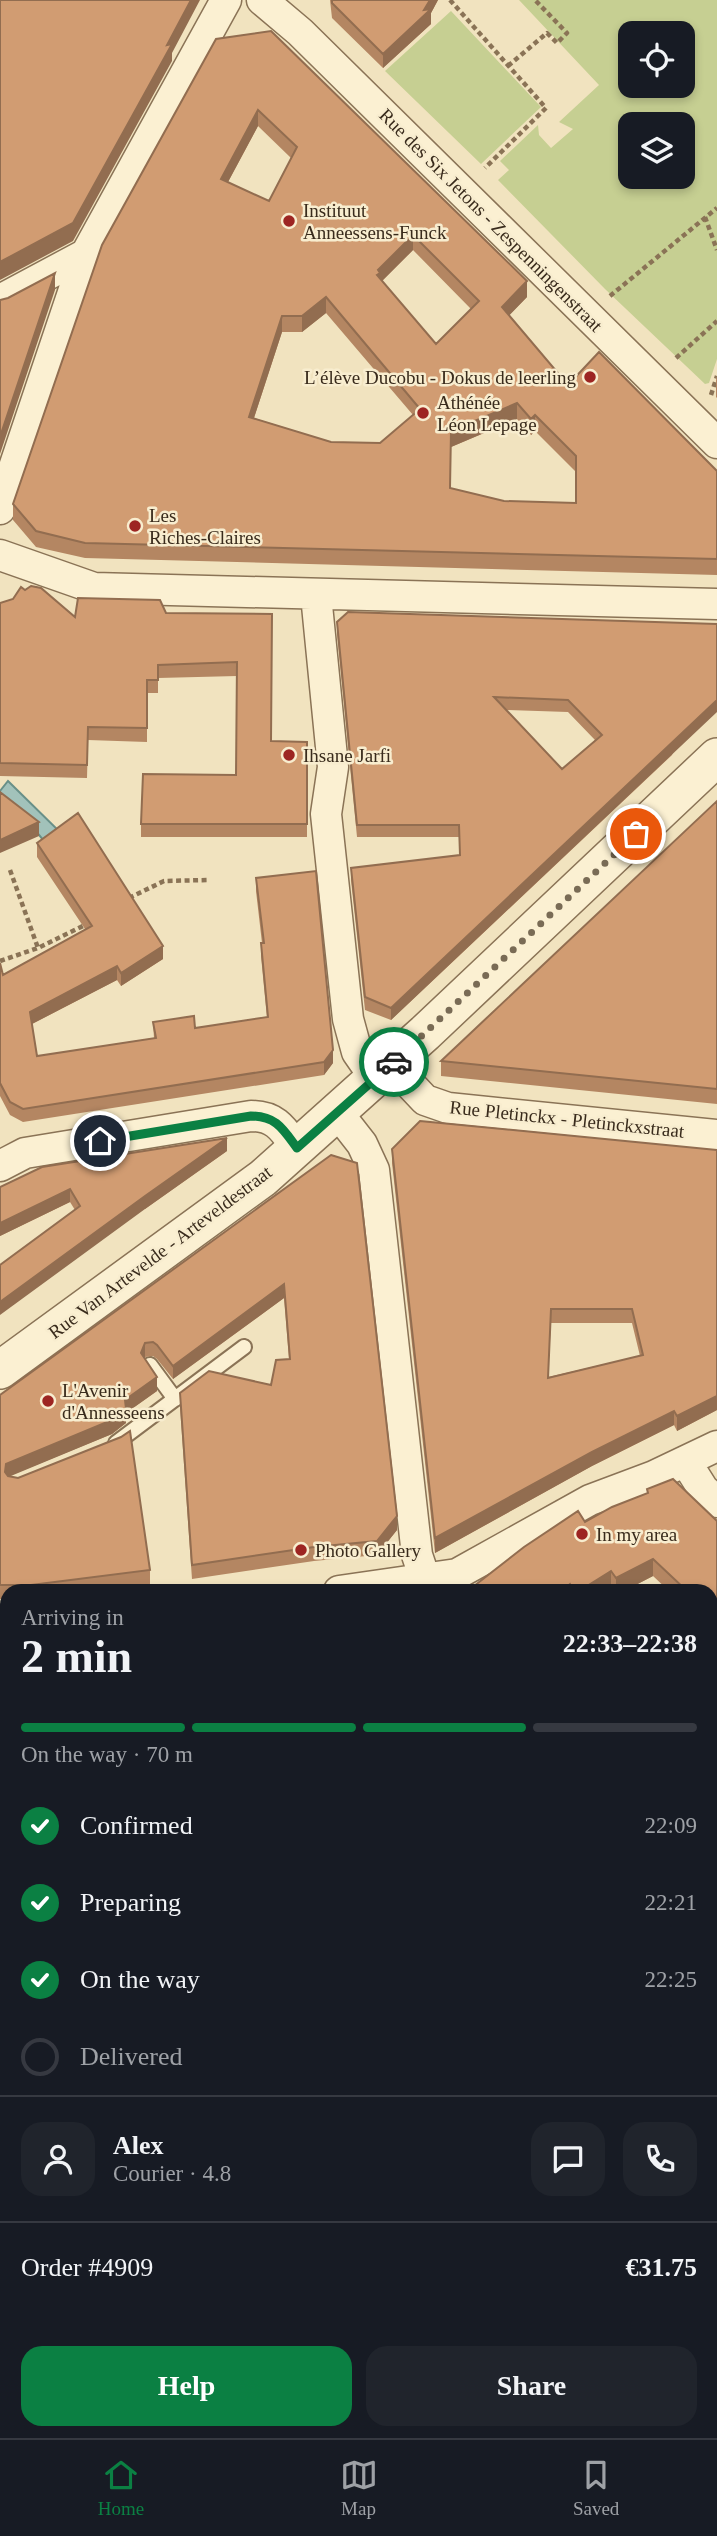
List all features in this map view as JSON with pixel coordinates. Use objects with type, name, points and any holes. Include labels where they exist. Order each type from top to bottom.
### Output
[{"type":"street","points":[[0,509],[86,254],[226,0]]},
{"type":"street","name":"Rue des Six Jetons - Zespenningenstraat","points":[[262,0],[300,32],[717,443]]},
{"type":"street","points":[[0,300],[86,254]]},
{"type":"street","points":[[0,555],[93,588],[316,596],[348,593],[402,598],[717,604]]},
{"type":"street","name":"Rue Pletinckx - Pletinckxstraat","points":[[316,596],[333,767],[326,814],[348,1019],[363,1064],[383,1071],[425,1100],[448,1108],[717,1135]]},
{"type":"street","name":"Rue Van Artevelde - Arteveldestraat","points":[[0,1370],[263,1178],[383,1071],[717,757]]},
{"type":"street","points":[[337,1112],[362,1144],[374,1170],[417,1555],[426,1584]]},
{"type":"street","points":[[0,1166],[25,1153],[251,1116],[265,1116],[278,1122],[297,1148]]},
{"type":"street","points":[[432,1584],[457,1574],[590,1500],[686,1462],[717,1446]]},
{"type":"street","points":[[686,1462],[703,1489],[717,1502]]},
{"type":"lane","points":[[104,1447],[117,1442],[243,1347]]},
{"type":"lane","points":[[150,1365],[175,1399]]},
{"type":"path","points":[[450,0],[546,108],[485,168]]},
{"type":"path","points":[[508,66],[547,33],[557,43],[567,33],[535,0]]},
{"type":"path","points":[[589,316],[717,208]]},
{"type":"path","points":[[705,217],[717,250]]},
{"type":"path","points":[[672,362],[717,321]]},
{"type":"path","points":[[710,400],[717,376]]},
{"type":"path","points":[[10,870],[38,948]]},
{"type":"path","points":[[125,900],[164,881],[207,880]]},
{"type":"path","points":[[0,961],[38,948],[83,926]]},
{"type":"green space","points":[[519,0],[717,0],[717,359],[709,383],[705,384],[605,289],[498,180],[509,170],[500,161],[538,125],[539,135],[551,148],[573,129],[559,122],[599,85]]},
{"type":"green space","points":[[451,11],[541,107],[481,164],[385,71]]},
{"type":"water","points":[[8,781],[64,836],[58,858],[35,830],[0,805],[0,791]]},
{"type":"building","points":[[0,0],[191,0],[167,45],[172,44],[73,223],[0,262]]},
{"type":"building","points":[[332,0],[430,0],[424,10],[431,9],[383,54]]},
{"type":"building","points":[[271,31],[527,281],[502,307],[568,385],[599,352],[717,471],[717,559],[85,543],[36,531],[13,504],[102,245],[216,39]],"holes":[[[258,110],[297,147],[269,201],[221,179]],[[413,235],[479,301],[436,344],[377,275],[380,273],[378,270]],[[326,297],[420,409],[380,443],[331,442],[249,417],[282,316],[302,316]],[[517,403],[531,419],[535,415],[576,456],[576,503],[504,501],[450,488],[451,431]]]},
{"type":"building","points":[[55,273],[0,437],[0,300]]},
{"type":"building","points":[[31,586],[41,588],[75,617],[78,598],[160,600],[166,613],[272,614],[271,741],[307,742],[307,824],[141,824],[143,774],[236,775],[237,662],[158,665],[158,680],[147,680],[147,728],[88,727],[87,765],[0,763],[0,603],[13,599],[21,587],[25,590]]},
{"type":"building","points":[[348,612],[717,624],[717,700],[391,1008],[365,997],[351,868],[460,855],[459,825],[357,825],[337,622]],"holes":[[[494,697],[568,700],[602,735],[562,769]]]},
{"type":"building","points":[[0,792],[39,822],[0,840]]},
{"type":"building","points":[[717,801],[717,1089],[441,1061]]},
{"type":"building","points":[[78,813],[163,946],[121,973],[117,966],[30,1012],[37,1056],[156,1038],[153,1022],[194,1016],[195,1028],[268,1017],[261,943],[264,943],[256,878],[316,871],[333,1050],[324,1062],[23,1109],[10,1102],[0,1083],[0,963],[3,975],[92,926],[37,843]]},
{"type":"building","points":[[420,1121],[717,1150],[717,1396],[677,1416],[674,1411],[592,1452],[435,1538],[392,1149]],"holes":[[[551,1309],[632,1309],[643,1355],[548,1378]]]},
{"type":"building","points":[[227,1138],[0,1302],[0,1265],[80,1206],[70,1189],[0,1223],[0,1187],[42,1167]]},
{"type":"building","points":[[331,1155],[357,1163],[397,1516],[377,1541],[314,1547],[192,1565],[180,1393],[209,1371],[271,1385],[276,1360],[290,1359],[284,1284],[173,1366],[157,1345],[153,1342],[145,1343],[141,1353],[157,1377],[125,1400],[126,1409],[112,1420],[6,1464],[5,1472],[8,1476],[18,1478],[130,1431],[150,1570],[39,1584],[0,1584],[0,1395]]},
{"type":"building","points":[[673,1479],[717,1521],[717,1584],[680,1584],[653,1559],[616,1578],[611,1571],[590,1584],[477,1584],[524,1547],[578,1511],[585,1522],[612,1507],[648,1493],[647,1489]]},
{"type":"way so far","points":[[394,1062],[636,834]]},
{"type":"place","name":"Instituut Anneessens-Funck","points":[[289,221]]},
{"type":"place","name":"L’élève Ducobu - Dokus de leerling","points":[[590,377]]},
{"type":"place","name":"Athénée Léon Lepage","points":[[423,413]]},
{"type":"place","name":"Les Riches-Claires","points":[[135,526]]},
{"type":"place","name":"Ihsane Jarfi","points":[[289,755]]},
{"type":"place","name":"L'Avenir d'Annesseens","points":[[48,1401]]},
{"type":"place","name":"In my area","points":[[582,1534]]},
{"type":"place","name":"Photo Gallery","points":[[301,1550]]},
{"type":"route","points":[[100,1141],[265,1116],[278,1122],[297,1148],[394,1062]]}]
